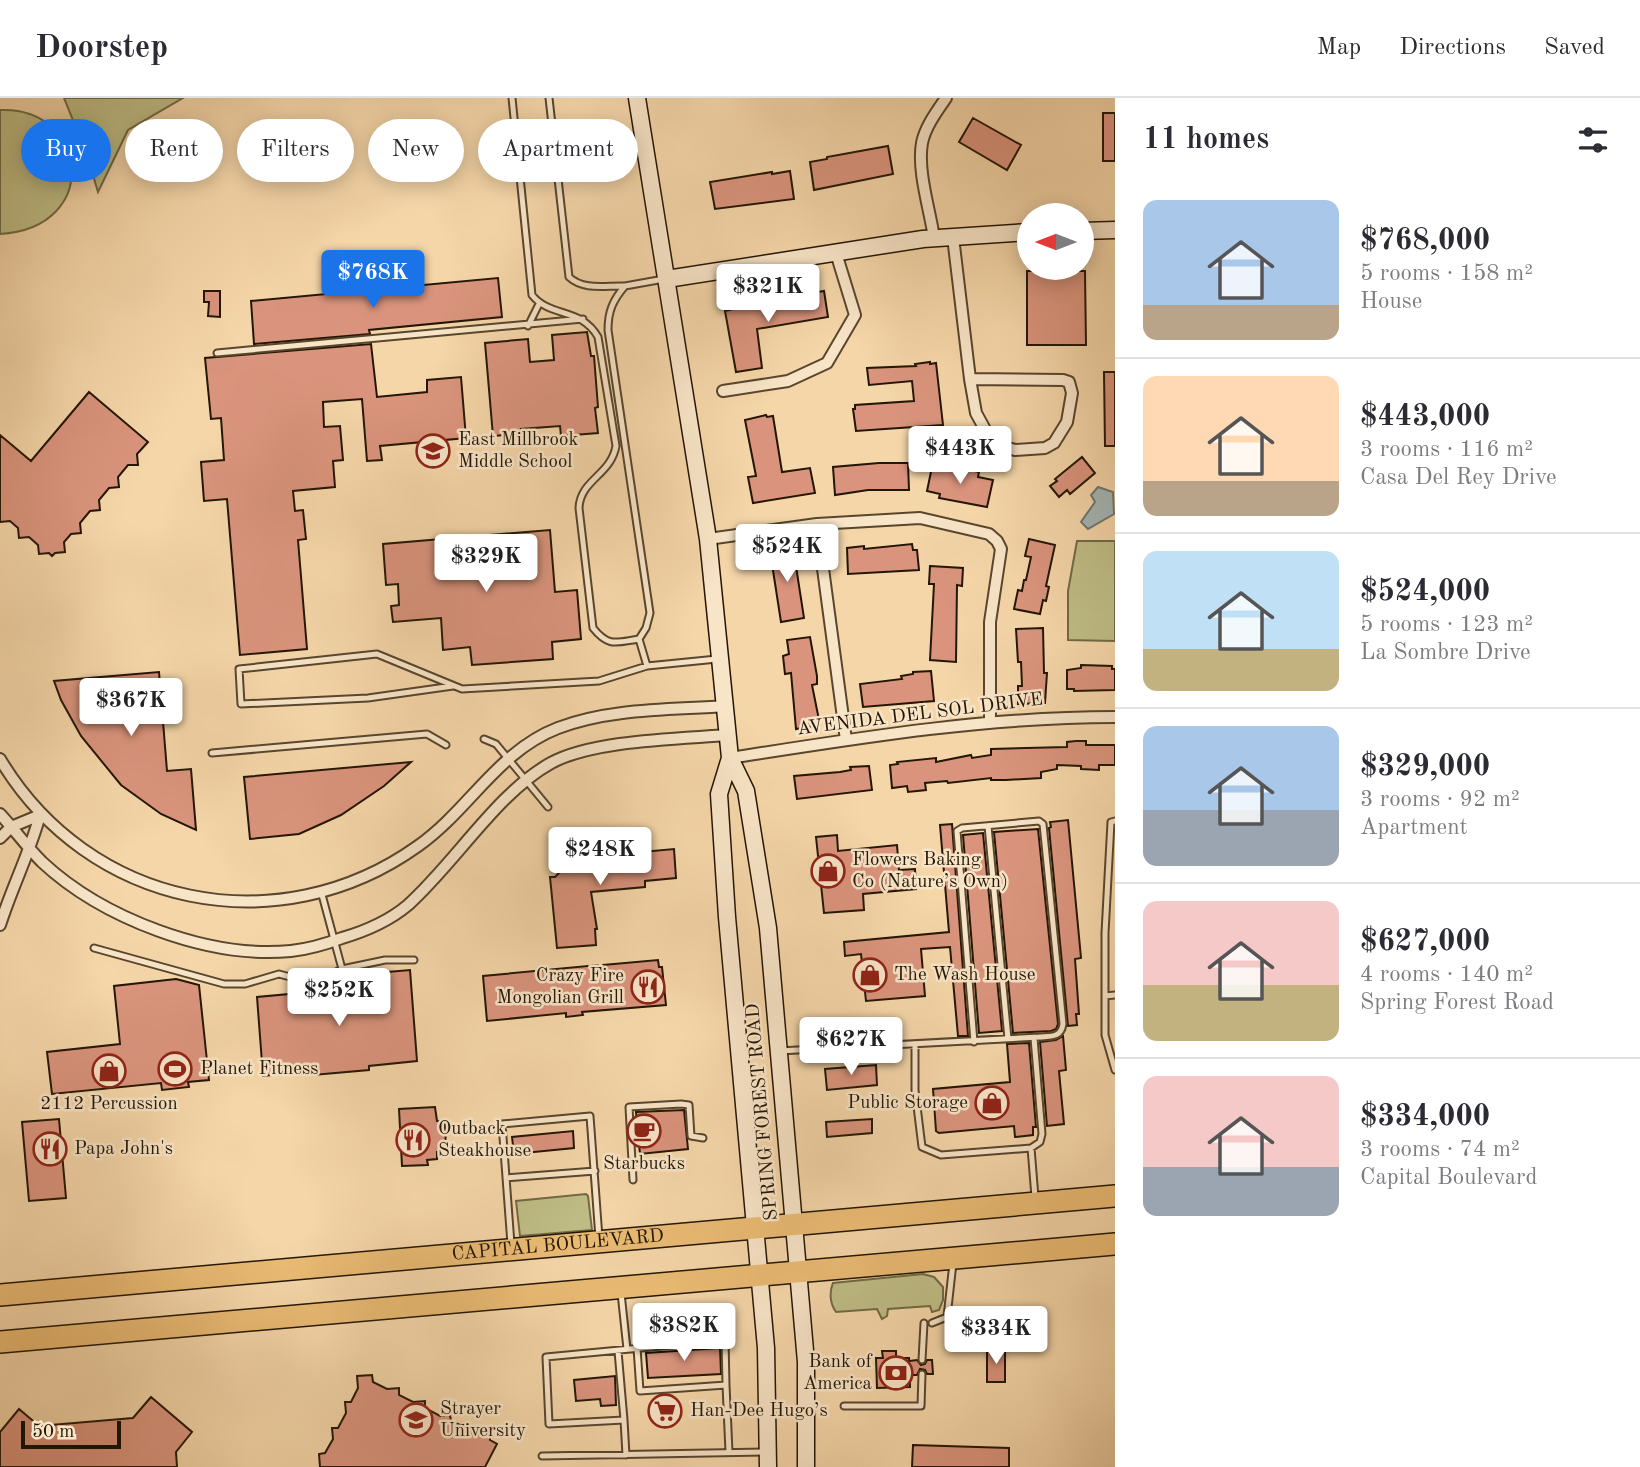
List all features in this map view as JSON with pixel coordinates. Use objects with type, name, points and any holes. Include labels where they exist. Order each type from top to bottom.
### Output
[{"type":"highway","name":"CAPITAL BOULEVARD","points":[[0,1295],[1115,1196]]},
{"type":"highway","points":[[0,1342],[1115,1244]]},
{"type":"main road","name":"SPRING FOREST ROAD","points":[[637,98],[708,539],[722,659],[730,758],[719,794],[727,917],[766,1348],[768,1459]]},
{"type":"main road","points":[[1094,231],[1115,230]]},
{"type":"main road","points":[[667,279],[934,238],[1017,233]]},
{"type":"main road","name":"SPRING FOREST ROAD","points":[[730,758],[746,790],[768,928],[806,1362],[806,1467]]},
{"type":"street","points":[[934,238],[922,168],[922,142],[933,117],[946,98]]},
{"type":"street","points":[[953,237],[970,379],[981,425],[998,444],[1015,450],[1045,448],[1060,436],[1072,393],[1069,382],[970,379]]},
{"type":"street","points":[[723,391],[788,381],[827,363],[855,315],[836,253]]},
{"type":"street","points":[[708,539],[817,524],[920,518],[989,534],[998,541],[1001,549],[990,622],[990,722]]},
{"type":"street","points":[[817,524],[846,740]]},
{"type":"street","points":[[0,759],[24,797],[40,814],[95,857],[157,888],[185,896],[256,901],[293,898],[339,887],[389,865],[450,820],[508,758],[536,738],[559,727],[629,713],[726,706]]},
{"type":"street","name":"AVENIDA DEL SOL DRIVE","points":[[730,758],[990,722],[1052,717],[1115,717]]},
{"type":"street","points":[[0,814],[42,862],[92,898],[124,916],[164,933],[202,943],[238,950],[291,951],[334,941],[372,928],[407,906],[432,882],[508,796],[554,761],[589,749],[728,734]]},
{"type":"street","points":[[0,838],[11,827],[40,814]]},
{"type":"street","points":[[0,925],[11,892],[31,849],[40,814]]},
{"type":"lane","points":[[512,98],[529,286],[539,304],[583,319],[593,327],[598,337],[616,446],[609,466],[586,487],[579,498],[593,628],[601,638],[611,643],[639,639]]},
{"type":"lane","points":[[549,98],[569,277],[576,284],[587,286],[625,286],[667,279]]},
{"type":"lane","points":[[625,286],[612,303],[608,330],[650,613],[646,628],[639,639],[647,666]]},
{"type":"lane","points":[[528,326],[539,304]]},
{"type":"lane","points":[[217,353],[583,319]]},
{"type":"lane","points":[[453,686],[368,698],[241,704],[239,669],[377,654],[462,689],[599,681],[647,666],[722,659]]},
{"type":"lane","points":[[212,753],[427,734],[446,745]]},
{"type":"lane","points":[[484,739],[496,744],[548,807]]},
{"type":"lane","points":[[779,1051],[915,1045],[974,1042],[1008,1040],[1058,1035],[1062,1032],[1043,824],[1039,821],[962,828],[957,831],[974,1042]]},
{"type":"lane","points":[[1115,821],[1111,822],[1112,859],[1107,901],[1105,996],[1105,1035],[1115,1070]]},
{"type":"lane","points":[[988,826],[1008,1040]]},
{"type":"lane","points":[[321,891],[342,970]]},
{"type":"lane","points":[[1107,901],[1115,900]]},
{"type":"lane","points":[[94,948],[224,984],[245,984],[279,974],[301,980],[324,978],[342,970],[385,960],[414,960]]},
{"type":"lane","points":[[1105,996],[1115,995]]},
{"type":"lane","points":[[1105,1035],[1115,1035]]},
{"type":"lane","points":[[915,1045],[915,1090],[922,1147],[941,1155],[1031,1147],[1040,1142],[1042,1133],[1034,1038]]},
{"type":"lane","points":[[633,1180],[629,1107],[689,1105],[691,1136],[703,1138]]},
{"type":"lane","points":[[512,1249],[502,1124],[579,1116],[590,1116],[599,1241]]},
{"type":"lane","points":[[1031,1147],[1035,1203]]},
{"type":"lane","points":[[506,1178],[595,1171]]},
{"type":"lane","points":[[932,1322],[947,1317],[953,1258]]},
{"type":"lane","points":[[620,1287],[626,1321],[627,1349]]},
{"type":"lane","points":[[922,1360],[924,1323]]},
{"type":"lane","points":[[624,1420],[549,1424],[546,1357],[725,1340],[729,1452]]},
{"type":"lane","points":[[637,1348],[640,1391],[726,1385]]},
{"type":"lane","points":[[618,1351],[626,1455]]},
{"type":"lane","points":[[844,1406],[920,1406],[922,1374]]},
{"type":"lane","points":[[542,1456],[729,1452],[768,1459]]},
{"type":"shaded area","points":[[64,98],[183,98],[147,119],[125,119],[125,136],[111,165],[111,119],[73,119]]},
{"type":"shaded area","points":[[0,110],[29,114],[38,119],[21,119],[21,182],[70,182],[68,191],[56,212],[33,227],[0,234]]},
{"type":"shaded area","points":[[95,182],[103,182],[98,192]]},
{"type":"shaded area","points":[[1098,487],[1113,492],[1114,514],[1088,529],[1081,522],[1095,502],[1091,495]]},
{"type":"shaded area","points":[[1077,541],[1115,541],[1115,641],[1068,640],[1068,591]]},
{"type":"shaded area","points":[[586,1194],[592,1230],[520,1236],[516,1201]]},
{"type":"shaded area","points":[[923,1274],[934,1277],[943,1287],[943,1300],[939,1310],[932,1312],[930,1306],[888,1309],[887,1316],[882,1319],[877,1309],[836,1312],[832,1305],[833,1283]]},
{"type":"building","points":[[1103,113],[1115,113],[1115,161],[1103,161]]},
{"type":"building","points":[[973,118],[1021,145],[1007,170],[959,142]]},
{"type":"building","points":[[888,146],[893,174],[814,190],[810,162]]},
{"type":"building","points":[[790,171],[794,199],[715,209],[710,182]]},
{"type":"building","points":[[498,278],[502,317],[369,330],[370,334],[254,344],[251,301]]},
{"type":"building","points":[[1027,280],[1085,280],[1086,345],[1027,345]]},
{"type":"building","points":[[204,291],[220,291],[220,317],[208,316],[209,302],[204,302]]},
{"type":"building","points":[[824,291],[828,317],[757,329],[762,368],[736,372],[725,311]]},
{"type":"building","points":[[587,332],[591,356],[594,356],[598,433],[561,436],[560,426],[521,429],[521,434],[493,436],[485,343],[528,339],[530,362],[554,360],[552,335]]},
{"type":"building","points":[[371,344],[377,397],[427,392],[427,380],[461,377],[466,438],[380,446],[382,460],[367,461],[362,399],[323,402],[324,427],[340,426],[343,460],[333,461],[335,487],[293,491],[295,511],[303,510],[306,539],[298,540],[307,649],[240,655],[227,499],[204,501],[201,462],[224,460],[221,418],[211,419],[205,358]]},
{"type":"building","points":[[936,363],[943,425],[856,431],[853,409],[855,405],[914,401],[912,381],[869,385],[867,368],[916,366],[915,364]]},
{"type":"building","points":[[1104,372],[1115,372],[1115,446],[1105,446]]},
{"type":"building","points":[[89,392],[148,442],[137,454],[138,465],[128,465],[118,477],[119,487],[109,488],[99,500],[100,510],[90,511],[80,523],[81,533],[71,534],[64,542],[65,552],[52,556],[49,553],[39,554],[38,545],[29,537],[19,538],[18,528],[10,521],[0,522],[0,435],[31,461]]},
{"type":"building","points":[[773,416],[782,472],[810,468],[815,493],[753,503],[748,477],[756,476],[745,420]]},
{"type":"building","points":[[1082,457],[1095,473],[1070,494],[1067,490],[1059,497],[1050,486]]},
{"type":"building","points":[[908,463],[909,490],[868,490],[835,495],[833,467]]},
{"type":"building","points":[[946,465],[979,472],[978,477],[993,480],[987,507],[939,498],[940,494],[927,491],[932,467],[945,469]]},
{"type":"building","points":[[550,530],[555,592],[577,590],[581,639],[552,642],[553,659],[472,665],[470,647],[443,650],[441,618],[393,622],[391,606],[399,605],[398,584],[386,585],[383,544]]},
{"type":"building","points":[[1029,539],[1055,545],[1046,586],[1049,587],[1046,601],[1043,600],[1040,614],[1014,609],[1018,590],[1022,591],[1026,580],[1031,557],[1025,556]]},
{"type":"building","points":[[912,544],[913,550],[917,550],[919,570],[848,574],[847,548]]},
{"type":"building","points":[[793,547],[804,618],[781,622],[770,551]]},
{"type":"building","points":[[930,566],[963,568],[962,586],[957,585],[956,662],[930,660],[934,584],[929,584]]},
{"type":"building","points":[[1043,628],[1044,673],[1047,673],[1045,703],[1018,704],[1018,686],[1022,686],[1016,629]]},
{"type":"building","points":[[810,637],[817,676],[817,684],[812,685],[820,725],[796,729],[791,673],[785,674],[783,656],[789,654],[787,640]]},
{"type":"building","points":[[1081,665],[1112,666],[1112,669],[1115,669],[1115,690],[1067,689],[1067,670],[1081,668]]},
{"type":"building","points":[[931,671],[934,701],[863,707],[860,684],[902,679],[901,676],[913,672]]},
{"type":"building","points":[[159,672],[167,771],[191,769],[196,830],[161,814],[121,785],[81,736],[54,681]]},
{"type":"building","points":[[1086,741],[1086,745],[1115,745],[1115,765],[1099,765],[1099,770],[1057,765],[1057,769],[1041,772],[1041,778],[991,778],[925,783],[926,790],[908,792],[907,786],[892,788],[890,765],[898,764],[897,762],[936,758],[936,762],[971,755],[972,758],[991,755],[991,749],[1067,747],[1067,742]]},
{"type":"building","points":[[411,762],[384,786],[341,815],[299,834],[250,839],[244,777]]},
{"type":"building","points":[[869,766],[872,790],[797,799],[794,776],[840,772],[851,770],[850,767]]},
{"type":"building","points":[[1068,820],[1081,958],[1075,959],[1079,1014],[1076,1014],[1077,1025],[1068,1026],[1049,828],[1050,822]]},
{"type":"building","points":[[952,824],[968,1036],[958,1036],[950,947],[921,949],[925,996],[866,1001],[861,954],[845,956],[844,942],[949,932],[940,825]]},
{"type":"building","points":[[1038,829],[1058,1024],[1056,1029],[1051,1031],[1013,1033],[994,832]]},
{"type":"building","points":[[983,833],[1002,1031],[979,1033],[963,835]]},
{"type":"building","points":[[837,835],[838,851],[897,845],[899,870],[915,869],[916,889],[863,894],[864,910],[824,913],[816,837]]},
{"type":"building","points":[[641,847],[642,852],[674,849],[676,878],[645,881],[645,887],[591,892],[597,929],[596,945],[557,948],[550,877],[555,877],[570,862],[570,854]]},
{"type":"building","points":[[658,960],[659,967],[662,967],[666,1005],[582,1012],[583,1015],[566,1017],[566,1013],[487,1021],[483,976],[598,965],[598,971],[603,965]]},
{"type":"building","points":[[410,970],[417,1061],[369,1066],[369,1070],[313,1075],[312,1071],[263,1076],[257,997],[377,986],[376,973]]},
{"type":"building","points":[[176,979],[199,985],[209,1080],[188,1082],[189,1087],[162,1090],[161,1083],[52,1094],[47,1052],[120,1044],[114,986]]},
{"type":"building","points":[[1063,1036],[1066,1070],[1059,1071],[1064,1124],[1047,1126],[1040,1042],[1056,1040]]},
{"type":"building","points":[[1029,1043],[1036,1127],[1033,1127],[1033,1135],[1015,1137],[1014,1126],[939,1133],[936,1131],[933,1089],[1010,1082],[1007,1044]]},
{"type":"building","points":[[876,1065],[877,1085],[827,1090],[825,1069]]},
{"type":"building","points":[[435,1107],[437,1121],[445,1121],[446,1151],[437,1152],[437,1159],[427,1160],[428,1165],[402,1166],[399,1109]]},
{"type":"building","points":[[684,1110],[688,1149],[640,1154],[636,1112]]},
{"type":"building","points":[[59,1119],[66,1198],[29,1201],[22,1122]]},
{"type":"building","points":[[872,1119],[872,1133],[827,1137],[826,1122]]},
{"type":"building","points":[[573,1131],[574,1148],[514,1154],[512,1137]]},
{"type":"building","points":[[720,1348],[721,1374],[648,1378],[646,1353]]},
{"type":"building","points":[[987,1350],[1005,1350],[1005,1382],[987,1382]]},
{"type":"building","points":[[882,1351],[896,1351],[896,1358],[917,1360],[921,1365],[932,1360],[933,1374],[927,1374],[920,1369],[917,1375],[910,1375],[910,1387],[877,1388],[876,1358],[883,1358]]},
{"type":"building","points":[[372,1375],[373,1382],[387,1389],[399,1388],[399,1395],[413,1402],[425,1401],[425,1408],[440,1416],[450,1415],[451,1421],[470,1425],[472,1435],[490,1434],[490,1440],[497,1444],[485,1467],[320,1467],[319,1454],[325,1453],[333,1439],[332,1428],[338,1428],[346,1413],[345,1402],[351,1402],[358,1388],[357,1376]]},
{"type":"building","points":[[615,1376],[616,1405],[601,1406],[600,1399],[576,1401],[574,1380]]},
{"type":"building","points":[[151,1397],[192,1432],[176,1452],[177,1467],[0,1467],[0,1432],[19,1409],[39,1426],[133,1418]]},
{"type":"building","points":[[913,1445],[1009,1448],[1009,1467],[912,1467]]},
{"type":"place","name":"East Millbrook Middle School","points":[[433,451]]},
{"type":"place","name":"Flowers Baking Co (Nature’s Own)","points":[[828,871]]},
{"type":"place","name":"The Wash House","points":[[870,975]]},
{"type":"place","name":"Crazy Fire Mongolian Grill","points":[[648,987]]},
{"type":"place","name":"Planet Fitness","points":[[175,1069]]},
{"type":"place","name":"2112 Percussion","points":[[109,1071]]},
{"type":"place","name":"Public Storage","points":[[992,1103]]},
{"type":"place","name":"Starbucks","points":[[644,1131]]},
{"type":"place","name":"Outback Steakhouse","points":[[413,1140]]},
{"type":"place","name":"Papa John's","points":[[50,1149]]},
{"type":"place","name":"Bank of America","points":[[896,1373]]},
{"type":"place","name":"Han-Dee Hugo’s","points":[[665,1411]]},
{"type":"place","name":"Strayer University","points":[[416,1420]]}]
